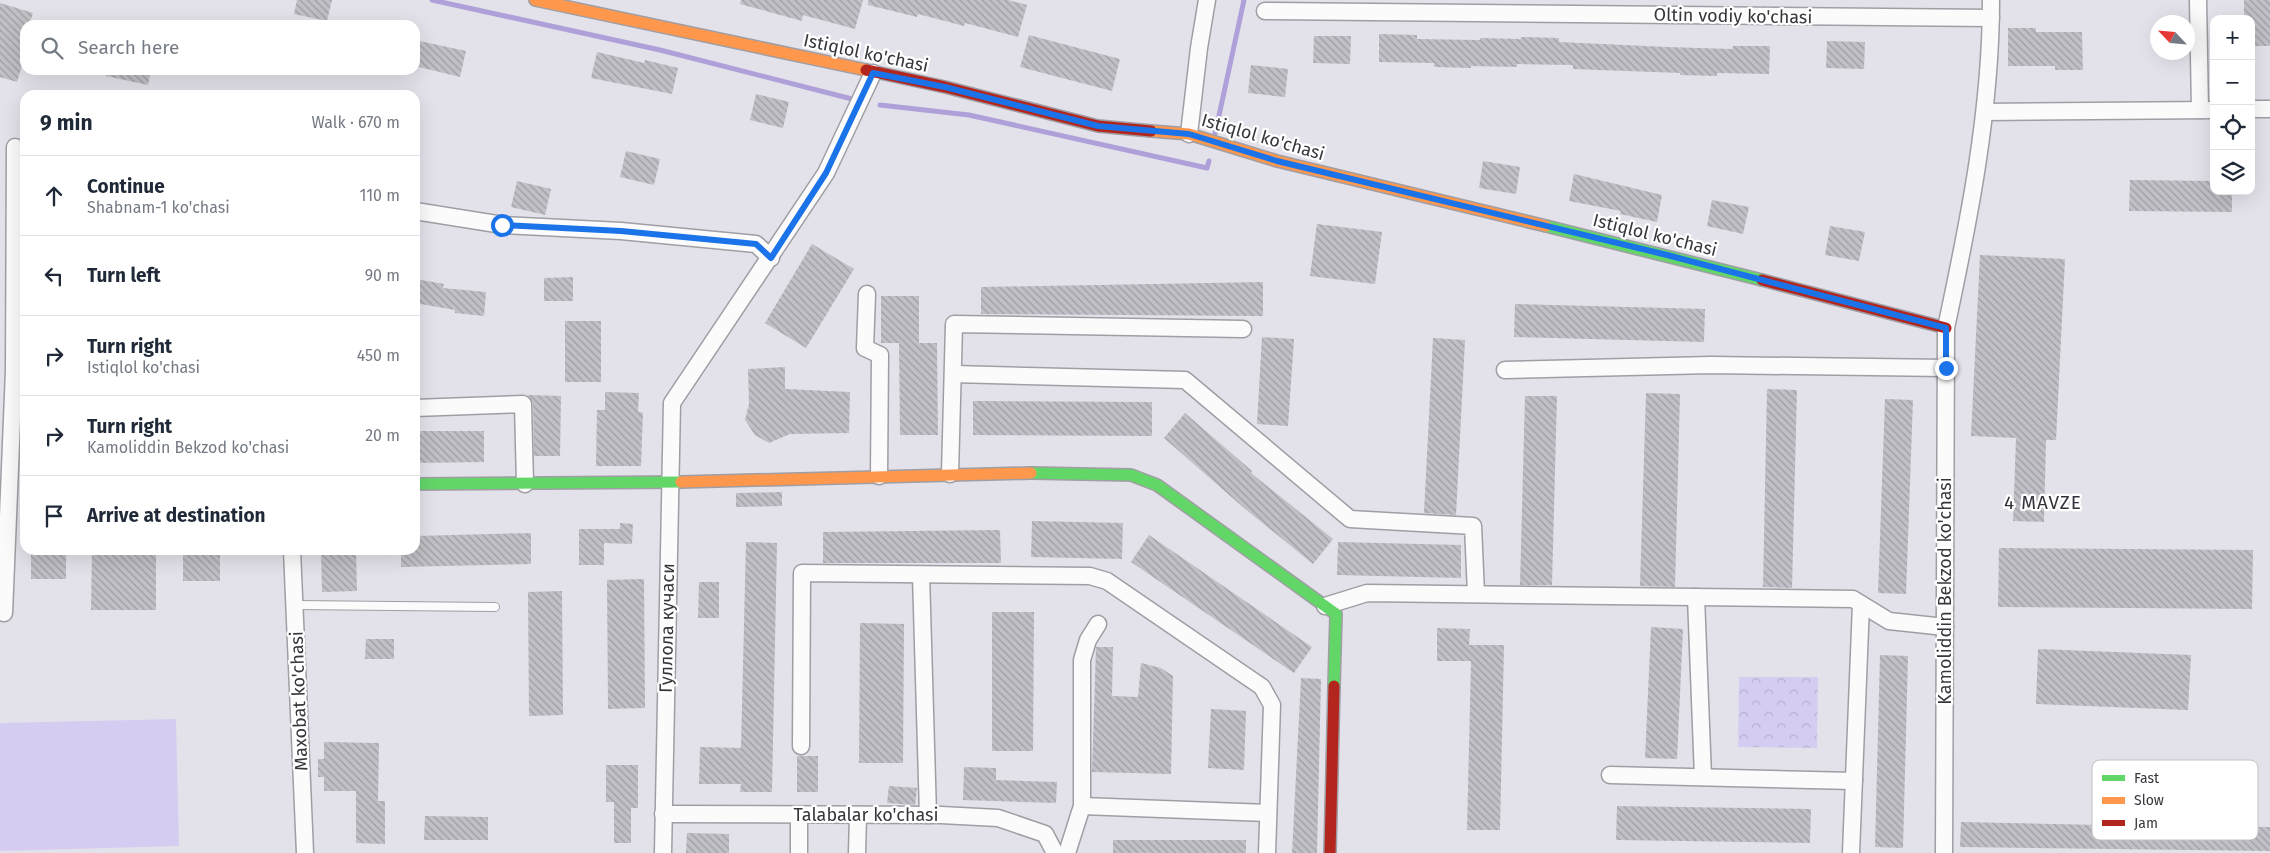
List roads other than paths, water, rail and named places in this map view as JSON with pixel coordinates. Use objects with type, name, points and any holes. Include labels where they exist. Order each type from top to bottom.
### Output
[{"type":"street","name":"Istiqlol ko'chasi","points":[[535,0],[945,87],[1098,126],[1189,134],[1277,161],[1667,255],[1946,328]]},
{"type":"street","points":[[1189,134],[1199,48],[1207,0]]},
{"type":"street","name":"Kamoliddin Bekzod ko'chasi","points":[[1944,853],[1946,328],[1964,246],[1986,112],[1991,0]]},
{"type":"street","points":[[1986,112],[2207,110],[2198,0]]},
{"type":"street","name":"Oltin vodiy ko'chasi","points":[[1265,11],[1991,18]]},
{"type":"street","points":[[420,212],[502,225],[621,231],[756,244],[771,258],[826,173],[873,73]]},
{"type":"street","points":[[2255,109],[2270,109]]},
{"type":"street","points":[[4,613],[19,372],[13,147]]},
{"type":"street","name":"Гуллола кучаси","points":[[663,853],[672,403],[771,258]]},
{"type":"street","points":[[867,294],[865,348],[880,355],[879,476]]},
{"type":"street","points":[[950,474],[954,324],[1243,329]]},
{"type":"street","points":[[1505,370],[1711,365],[1946,368]]},
{"type":"street","points":[[953,374],[1185,380],[1350,519],[1473,526],[1476,594]]},
{"type":"street","points":[[420,408],[524,404],[525,484]]},
{"type":"street","points":[[420,484],[670,482],[1002,472],[1132,475],[1158,485],[1336,614],[1330,853]]},
{"type":"street","name":"Maxobat ko'chasi","points":[[292,555],[305,853]]},
{"type":"street","points":[[801,746],[802,573],[1090,576],[1107,581],[1262,687],[1272,705],[1267,853]]},
{"type":"street","points":[[921,575],[928,815]]},
{"type":"street","points":[[1325,606],[1366,593],[1853,599],[1889,621],[1945,627]]},
{"type":"street","points":[[1696,597],[1703,777]]},
{"type":"street","points":[[1851,853],[1862,604]]},
{"type":"street","points":[[1067,853],[1082,806],[1082,660],[1088,640],[1098,624]]},
{"type":"street","points":[[1610,776],[1854,780]]},
{"type":"street","points":[[1082,806],[1268,813]]},
{"type":"street","name":"Talabalar ko'chasi","points":[[664,814],[928,815],[998,818],[1045,834],[1055,853]]},
{"type":"street","points":[[798,853],[799,815]]},
{"type":"street","points":[[857,853],[858,815]]},
{"type":"lane","points":[[294,604],[495,607]]},
{"type":"waterway","points":[[432,0],[660,50],[852,99]]},
{"type":"waterway","points":[[1215,134],[1244,0]]},
{"type":"waterway","points":[[880,105],[969,115],[1207,168],[1209,161]]},
{"type":"district","name":"4 MAVZE","points":[[2043,502]]}]
